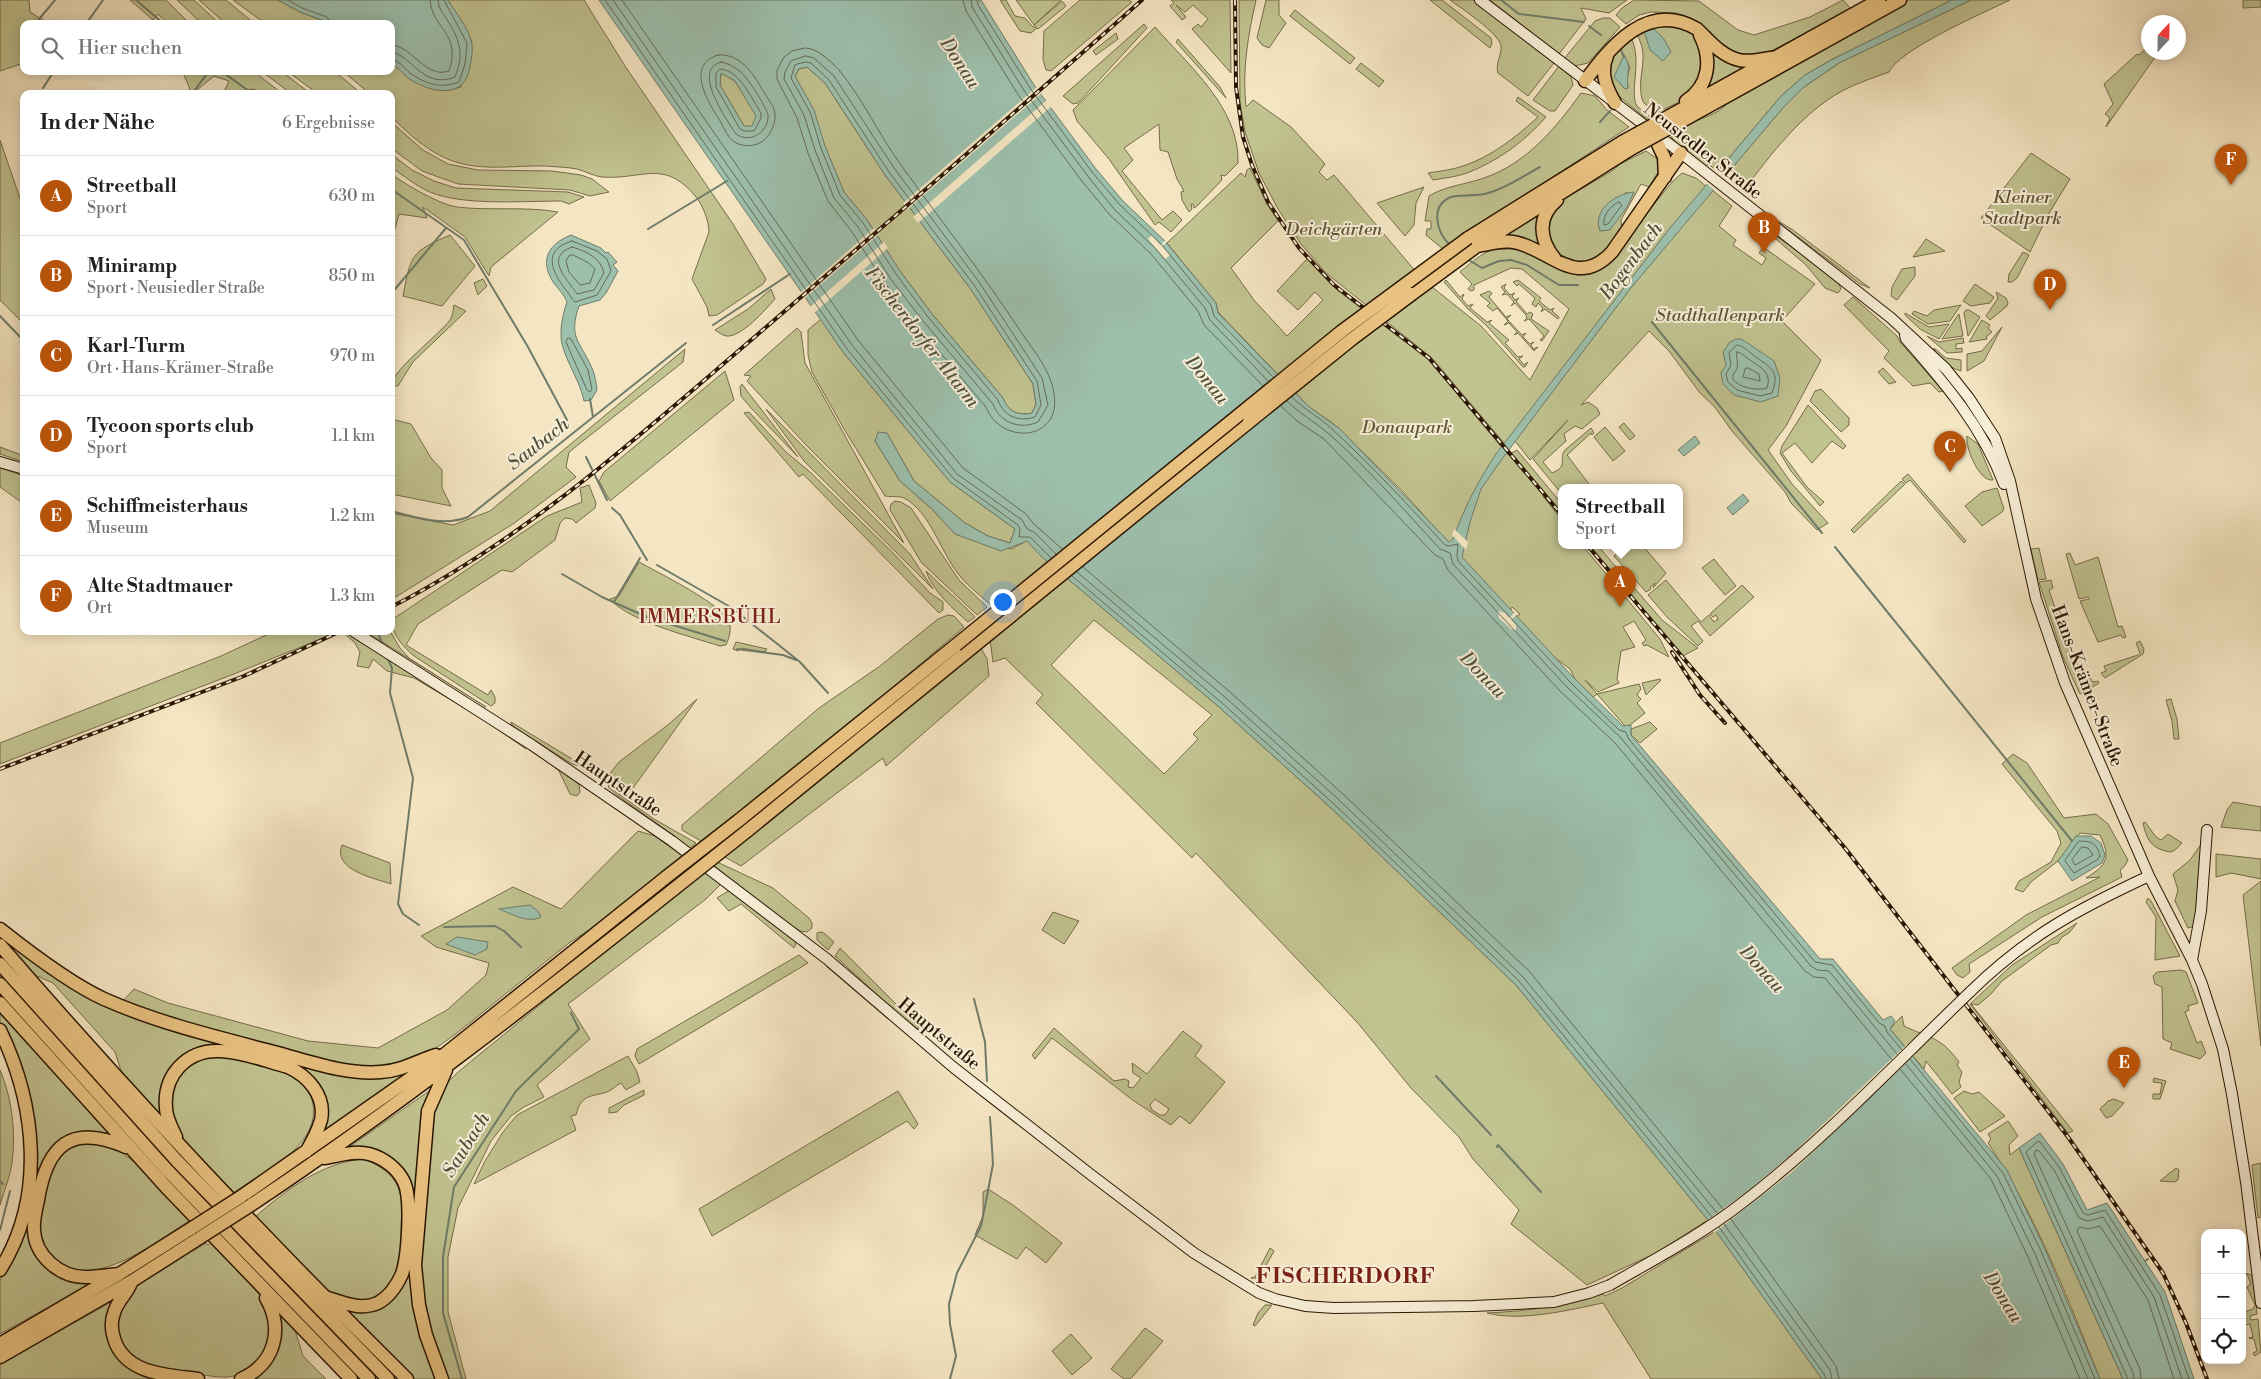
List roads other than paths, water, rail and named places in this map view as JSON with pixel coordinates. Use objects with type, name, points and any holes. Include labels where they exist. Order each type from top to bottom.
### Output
[{"type":"highway","points":[[1678,117],[1777,57],[1810,44],[1880,0]]},
{"type":"highway","points":[[0,1344],[119,1274],[196,1233],[321,1158],[447,1068],[747,831],[960,649],[1342,331],[1472,242],[1626,146],[1810,44],[1900,0]]},
{"type":"highway","points":[[1585,81],[1633,23],[1650,15],[1669,14],[1688,22],[1720,51],[1733,58],[1745,61],[1777,57]]},
{"type":"highway","points":[[1678,117],[1706,76],[1708,60],[1706,48],[1694,27]]},
{"type":"highway","points":[[1610,49],[1604,65],[1604,74],[1607,90],[1615,103]]},
{"type":"highway","points":[[1651,130],[1664,157],[1665,176]]},
{"type":"highway","points":[[1472,242],[1564,190],[1626,146]]},
{"type":"highway","points":[[1472,242],[1517,242],[1562,264],[1583,268],[1592,266],[1606,258],[1628,231],[1681,154]]},
{"type":"highway","points":[[1562,264],[1546,245],[1542,224],[1549,207],[1560,198],[1564,190]]},
{"type":"highway","points":[[247,1201],[305,1154],[445,1054],[665,878],[960,649]]},
{"type":"highway","points":[[0,929],[49,964],[102,998],[137,1013],[173,1024],[306,1060],[360,1072],[383,1072],[406,1067],[434,1056],[445,1054]]},
{"type":"highway","points":[[0,945],[181,1147],[323,1297],[407,1379]]},
{"type":"highway","points":[[0,964],[177,1162],[388,1379]]},
{"type":"highway","points":[[0,984],[167,1170],[369,1379]]},
{"type":"highway","points":[[0,1003],[131,1149],[258,1285],[351,1379]]},
{"type":"highway","points":[[0,1030],[9,1048],[22,1090],[27,1112],[32,1155],[22,1219],[7,1260],[0,1270]]},
{"type":"highway","points":[[181,1147],[166,1110],[170,1079],[186,1059],[197,1054],[220,1051],[288,1067],[298,1071],[310,1082],[319,1098],[322,1117],[305,1154]]},
{"type":"highway","points":[[442,1379],[426,1336],[419,1305],[415,1264],[428,1111],[447,1068]]},
{"type":"highway","points":[[119,1274],[84,1277],[61,1271],[43,1256],[36,1244],[34,1219],[45,1168],[59,1148],[77,1139],[96,1137],[108,1139],[131,1149]]},
{"type":"highway","points":[[321,1158],[358,1153],[375,1156],[391,1166],[400,1176],[407,1188],[409,1201],[404,1265],[398,1283],[390,1293],[378,1302],[363,1306],[353,1306],[323,1297]]},
{"type":"highway","points":[[0,1356],[132,1281],[196,1233]]},
{"type":"highway","points":[[132,1281],[118,1303],[112,1318],[113,1335],[122,1355],[148,1371],[198,1379]]},
{"type":"highway","points":[[241,1379],[253,1373],[267,1360],[274,1342],[274,1319],[258,1285]]},
{"type":"main road","name":"Neusiedler Straße","points":[[1480,0],[1850,285],[1933,355],[1969,398]]},
{"type":"main road","name":"Neusiedler Straße","points":[[1903,330],[1906,339],[1962,406]]},
{"type":"main road","name":"Hans-Krämer-Straße","points":[[1969,398],[1995,438],[2010,481],[2029,574],[2065,683],[2149,876],[2192,960],[2202,984],[2223,1049],[2246,1182],[2261,1303]]},
{"type":"main road","name":"Hans-Krämer-Straße","points":[[1962,406],[1984,440],[2014,502]]},
{"type":"main road","points":[[0,462],[20,469]]},
{"type":"main road","name":"Hauptstraße","points":[[359,635],[532,746],[672,841],[827,959],[953,1067],[1194,1253],[1259,1293],[1300,1306],[1334,1308],[1474,1306],[1554,1302],[1590,1293],[1610,1285],[1700,1232],[1750,1197],[1828,1128],[2002,961],[2041,932],[2090,904],[2149,876]]},
{"type":"main road","points":[[2192,960],[2201,911],[2207,830]]},
{"type":"water","points":[[278,0],[448,0],[471,40],[472,51],[469,71],[459,87],[452,90],[443,91],[425,87],[408,78],[395,66],[395,20],[321,20],[300,12]]},
{"type":"water","points":[[599,0],[981,0],[1034,85],[1096,169],[1123,201],[1165,241],[1216,303],[1218,313],[1308,406],[1340,429],[1449,542],[1453,539],[1472,495],[1496,454],[1670,228],[1781,96],[1805,75],[1831,60],[1952,0],[1971,0],[1839,63],[1804,87],[1782,109],[1630,289],[1502,459],[1481,489],[1470,522],[1462,557],[1574,678],[1623,726],[1631,725],[1631,735],[1820,959],[1833,959],[1883,1020],[1891,1016],[1895,1021],[1890,1029],[2007,1170],[2045,1249],[2100,1379],[1822,1379],[1708,1220],[1516,985],[1331,808],[1219,707],[1041,556],[1027,541],[1001,551],[955,534],[932,509],[900,481],[875,441],[878,432],[887,433],[914,481],[965,523],[988,536],[1010,543],[1015,529],[950,482],[843,352]],"holes":[[[807,67],[825,83],[885,175],[970,288],[1033,384],[1036,404],[1032,413],[1018,413],[1008,407],[1003,398],[932,314],[900,271],[867,220],[844,192],[825,146],[814,110],[795,76],[799,69]],[[721,73],[735,81],[756,116],[752,126],[744,126],[720,85]]]},
{"type":"water","points":[[1654,29],[1664,39],[1671,52],[1663,61],[1650,50],[1644,31]]},
{"type":"water","points":[[1624,55],[1628,63],[1628,88],[1625,89],[1614,77]]},
{"type":"water","points":[[1634,192],[1627,207],[1610,230],[1600,231],[1599,216],[1607,204],[1620,196]]},
{"type":"water","points":[[571,235],[601,248],[606,253],[608,252],[617,262],[613,265],[618,271],[600,300],[579,306],[576,317],[575,333],[593,370],[597,390],[591,400],[584,401],[580,386],[562,344],[562,322],[567,302],[553,282],[547,266],[548,253],[557,243]]},
{"type":"water","points":[[1741,339],[1774,361],[1780,378],[1778,396],[1761,402],[1734,395],[1723,384],[1721,373],[1726,365],[1723,352],[1730,342]]},
{"type":"water","points":[[1695,436],[1700,443],[1684,456],[1678,450]]},
{"type":"water","points":[[1743,494],[1749,501],[1733,515],[1727,508]]},
{"type":"water","points":[[2076,836],[2091,836],[2101,843],[2105,855],[2102,863],[2072,881],[2058,861]]},
{"type":"water","points":[[530,905],[538,911],[541,917],[525,919],[499,909]]},
{"type":"water","points":[[457,937],[488,942],[487,949],[475,955],[446,944]]},
{"type":"water","points":[[2040,1133],[2063,1164],[2087,1210],[2107,1203],[2165,1292],[2194,1379],[2123,1379],[2019,1148]]},
{"type":"waterway","points":[[38,20],[55,0]]},
{"type":"waterway","points":[[89,20],[103,0]]},
{"type":"waterway","points":[[136,0],[159,20]]},
{"type":"waterway","points":[[1501,0],[1519,14],[1584,22]]},
{"type":"waterway","points":[[1589,26],[1601,35]]},
{"type":"waterway","points":[[1621,50],[1624,57]]},
{"type":"waterway","points":[[43,88],[51,75]]},
{"type":"waterway","points":[[195,90],[206,75]]},
{"type":"waterway","points":[[227,75],[247,90]]},
{"type":"waterway","points":[[1600,122],[1610,111]]},
{"type":"waterway","points":[[1450,245],[1445,240],[1437,220],[1440,207],[1444,201],[1454,196],[1479,195],[1495,191],[1540,167]]},
{"type":"waterway","points":[[648,229],[727,181]]},
{"type":"waterway","points":[[395,192],[464,240],[528,347],[567,420]]},
{"type":"waterway","points":[[395,289],[446,228]]},
{"type":"waterway","points":[[1467,259],[1482,268],[1499,261],[1511,260],[1527,265],[1559,285],[1578,285]]},
{"type":"waterway","points":[[713,325],[790,274]]},
{"type":"waterway","name":"Saubach","points":[[0,316],[20,337]]},
{"type":"waterway","points":[[1652,322],[1822,533]]},
{"type":"waterway","name":"Saubach","points":[[395,512],[439,521],[459,520],[468,517],[686,343]]},
{"type":"waterway","points":[[590,399],[593,417]]},
{"type":"waterway","points":[[586,457],[607,500]]},
{"type":"waterway","points":[[612,508],[620,515],[647,560]]},
{"type":"waterway","points":[[1835,547],[2072,841]]},
{"type":"waterway","points":[[614,602],[640,558]]},
{"type":"waterway","points":[[657,565],[732,608],[800,662],[828,693]]},
{"type":"waterway","points":[[562,574],[602,597],[647,617],[725,641]]},
{"type":"waterway","name":"Saubach","points":[[379,635],[383,645]]},
{"type":"waterway","points":[[737,649],[783,655],[796,660]]},
{"type":"waterway","name":"Saubach","points":[[388,659],[392,668],[390,693],[413,778],[398,904],[403,914],[419,925]]},
{"type":"waterway","name":"Saubach","points":[[444,927],[495,926],[504,931],[521,947]]},
{"type":"waterway","points":[[974,999],[985,1042],[987,1081]]},
{"type":"waterway","name":"Saubach","points":[[462,1379],[443,1313],[443,1257],[454,1187],[516,1091],[579,1029],[571,1013]]},
{"type":"waterway","points":[[1436,1076],[1491,1135]]},
{"type":"waterway","points":[[950,1379],[956,1356],[950,1324],[949,1304],[957,1273],[981,1226],[993,1164],[990,1117]]},
{"type":"waterway","points":[[1497,1147],[1498,1145],[1541,1192]]},
{"type":"waterway","points":[[0,1181],[3,1184]]},
{"type":"waterway","points":[[0,1230],[10,1191]]},
{"type":"railway","points":[[395,605],[441,580],[489,549],[582,482],[627,446],[902,210],[1142,0]]},
{"type":"railway","points":[[1235,0],[1236,87],[1243,137],[1252,165],[1268,202],[1299,248],[1334,285],[1429,358],[1558,510]]},
{"type":"railway","points":[[1591,549],[1845,848],[2068,1137],[2163,1273],[2186,1323],[2207,1379]]},
{"type":"railway","points":[[0,769],[244,676],[332,635]]},
{"type":"railway","points":[[1672,652],[1700,695],[1725,723]]},
{"type":"place","name":"Alte Stadtmauer","points":[[2231,185]]},
{"type":"place","name":"Miniramp","points":[[1764,253]]},
{"type":"place","name":"Tycoon sports club","points":[[2050,310]]},
{"type":"place","name":"Karl-Turm","points":[[1950,472]]},
{"type":"place","name":"Streetball","points":[[1620,607]]},
{"type":"place","name":"Schiffmeisterhaus","points":[[2124,1088]]},
{"type":"district","name":"IMMERSBÜHL","points":[[710,617]]},
{"type":"district","name":"FISCHERDORF","points":[[1346,1276]]},
{"type":"water label","name":"Donau","points":[[960,63]]},
{"type":"water label","name":"Bogenbach","points":[[1631,261]]},
{"type":"water label","name":"Fischerdorfer Altarm","points":[[922,337]]},
{"type":"water label","name":"Donau","points":[[1207,380]]},
{"type":"water label","name":"Donau","points":[[1483,675]]},
{"type":"water label","name":"Donau","points":[[1762,969]]},
{"type":"water label","name":"Donau","points":[[2003,1297]]},
{"type":"park label","name":"Kleiner Stadtpark","points":[[2022,207]]},
{"type":"park label","name":"Deichgärten","points":[[1334,229]]},
{"type":"park label","name":"Stadthallenpark","points":[[1720,315]]},
{"type":"park label","name":"Donaupark","points":[[1407,427]]}]
